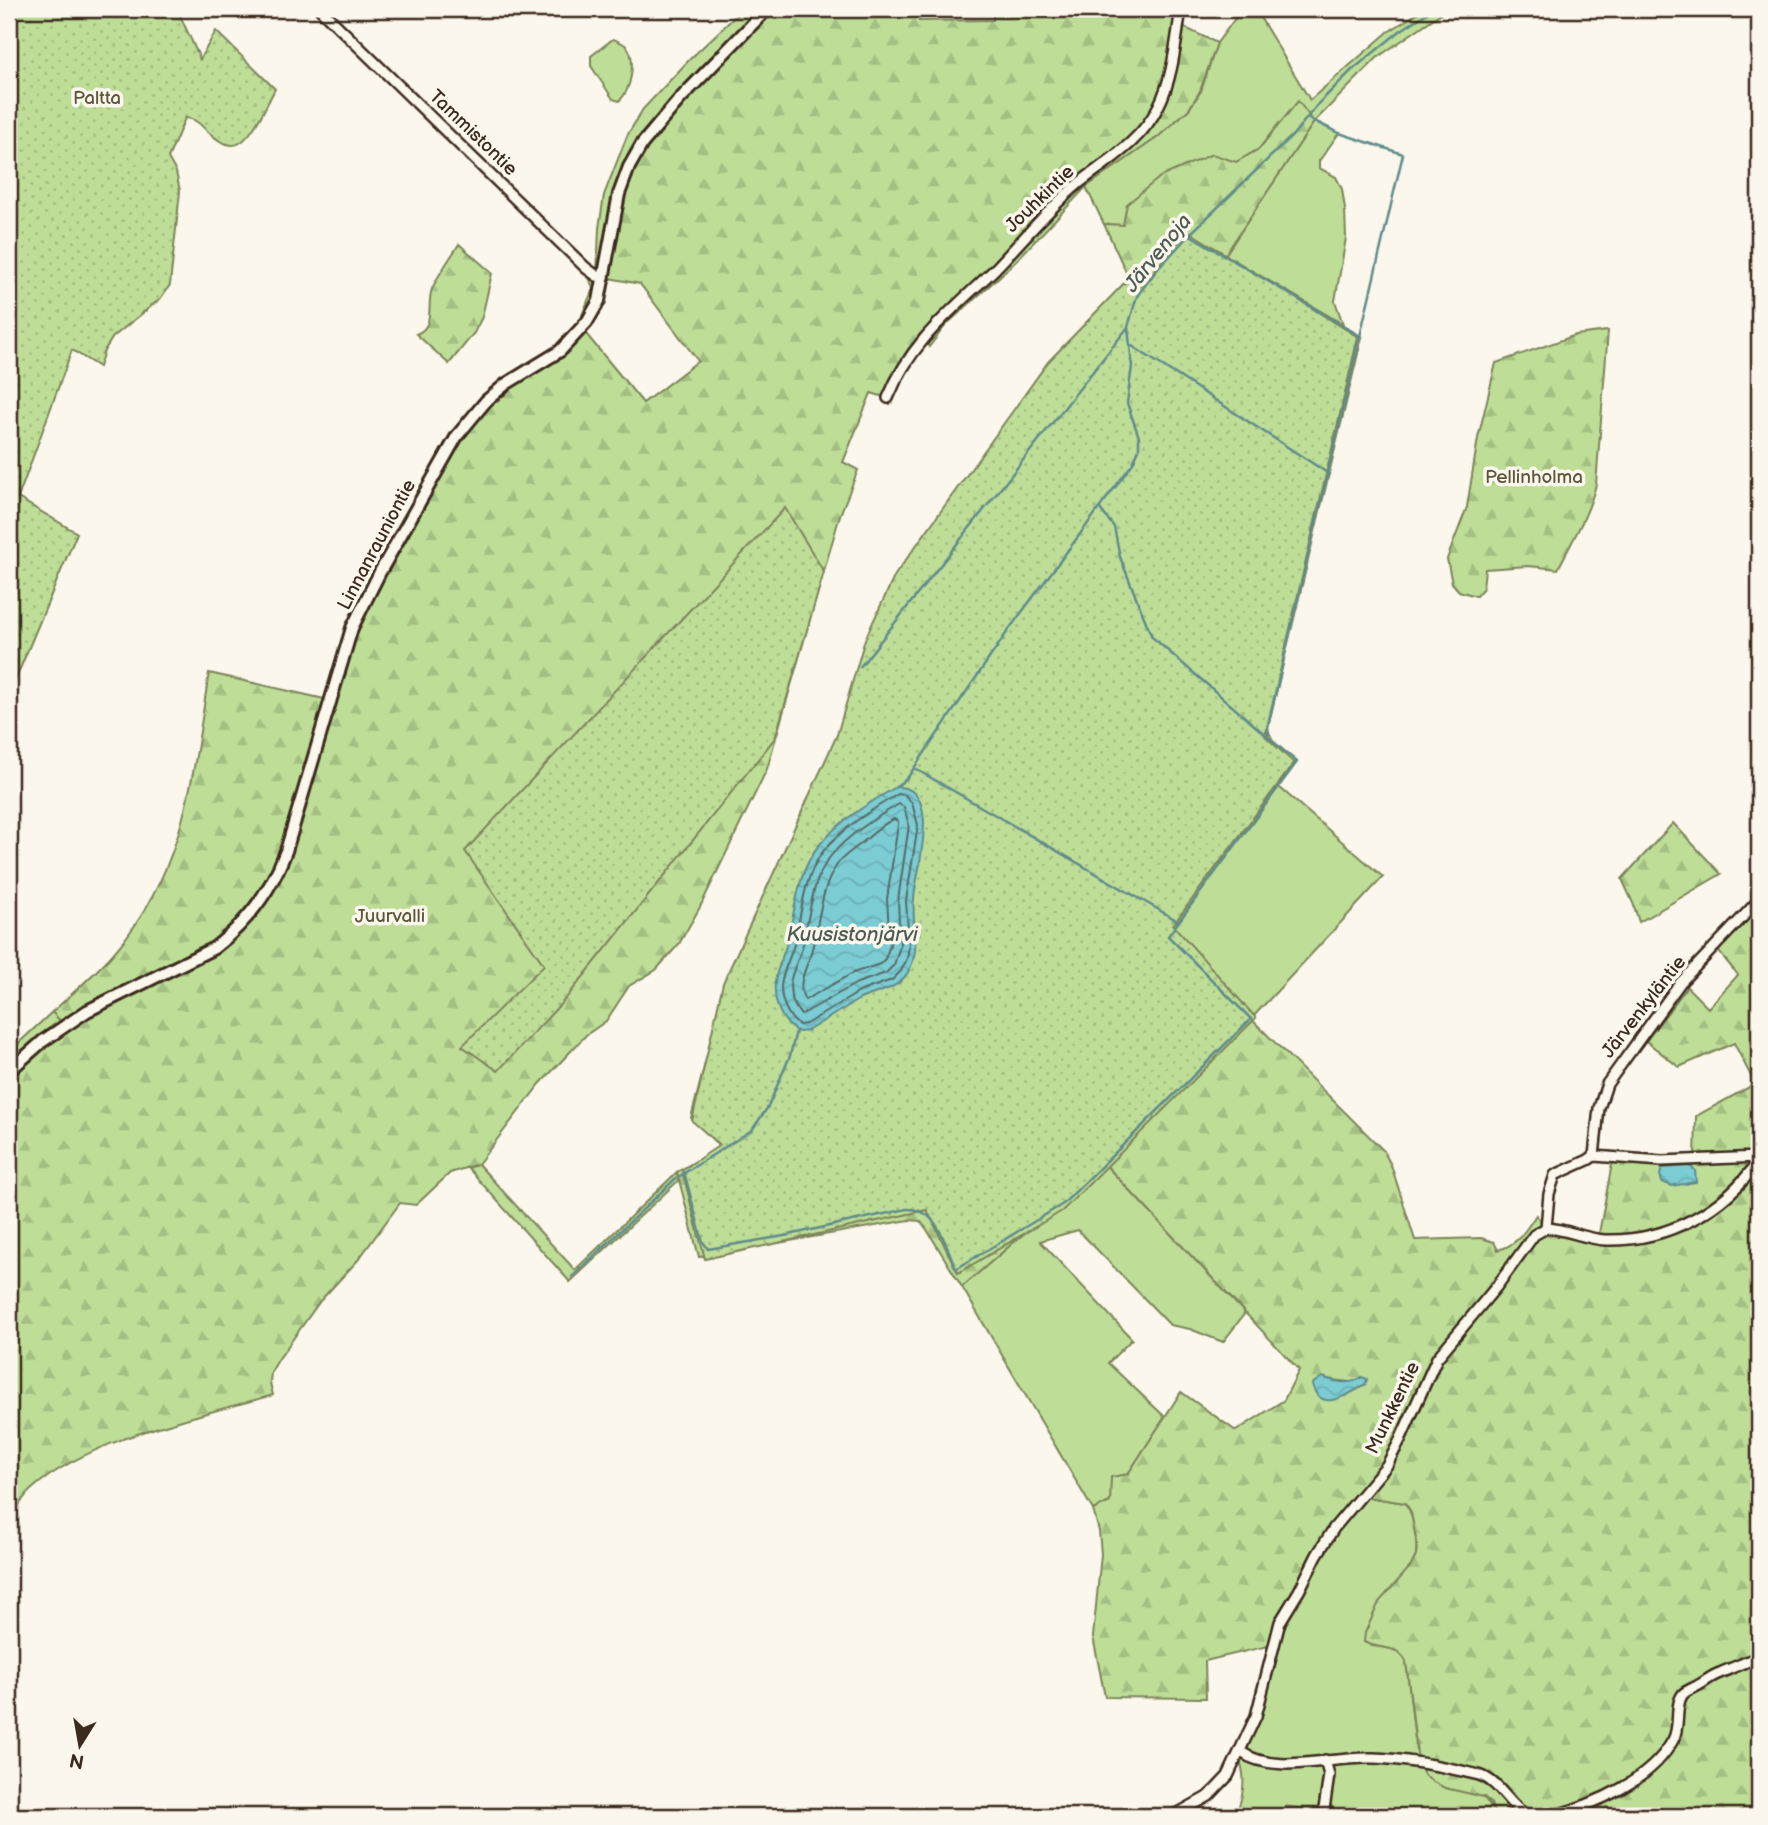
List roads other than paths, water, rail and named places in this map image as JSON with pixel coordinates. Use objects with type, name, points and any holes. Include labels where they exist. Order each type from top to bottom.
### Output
[{"type":"street","name":"Tammistontie","points":[[320,9],[586,268],[597,276],[604,277]]},
{"type":"street","name":"Linnanrauniontie","points":[[9,1071],[43,1041],[87,1011],[214,948],[231,935],[257,906],[278,873],[286,851],[345,646],[380,572],[457,436],[486,401],[506,384],[560,351],[593,315],[599,301],[619,194],[629,167],[642,144],[679,100],[767,9]]},
{"type":"street","name":"Jouhkintie","points":[[888,398],[897,375],[910,354],[941,318],[996,268],[1051,209],[1078,184],[1125,149],[1145,128],[1159,106],[1168,77],[1181,9]]},
{"type":"street","name":"Järvenkyläntie","points":[[1594,1156],[1599,1108],[1614,1074],[1680,983],[1759,900]]},
{"type":"street","points":[[1594,1156],[1662,1161],[1759,1159],[1744,1181],[1726,1199],[1690,1220],[1649,1236],[1598,1240],[1546,1228],[1549,1194],[1555,1175],[1594,1156]]},
{"type":"street","name":"Munkkentie","points":[[1173,1816],[1217,1790],[1228,1776],[1256,1716],[1275,1633],[1321,1548],[1334,1528],[1387,1465],[1437,1358],[1497,1286],[1534,1235],[1546,1228]]},
{"type":"street","points":[[1553,1816],[1589,1804],[1642,1774],[1674,1740],[1678,1729],[1678,1702],[1682,1696],[1711,1677],[1759,1656]]},
{"type":"street","points":[[1241,1752],[1251,1759],[1271,1764],[1387,1759],[1483,1776],[1528,1816]]},
{"type":"street","points":[[1324,1816],[1329,1774],[1325,1760]]},
{"type":"water","name":"Kuusistonjärvi","points":[[896,787],[911,790],[919,800],[923,814],[922,851],[913,908],[915,945],[912,963],[898,984],[858,1000],[807,1031],[799,1032],[789,1026],[779,1011],[775,986],[806,867],[819,845],[845,820]]},
{"type":"water","points":[[1689,1166],[1695,1170],[1696,1182],[1672,1186],[1662,1182],[1662,1168]]},
{"type":"water","points":[[1322,1377],[1343,1382],[1353,1382],[1362,1377],[1367,1379],[1365,1385],[1335,1400],[1328,1400],[1316,1393],[1312,1384]]},
{"type":"waterway","name":"Järvenoja","points":[[896,787],[908,777],[1010,628],[1133,463],[1139,449],[1139,437],[1127,403],[1132,366],[1128,327],[1137,296],[1190,234],[1293,135],[1318,104],[1351,71],[1400,31],[1433,9]]},
{"type":"waterway","points":[[1268,735],[1403,154],[1339,133],[1307,118]]},
{"type":"waterway","points":[[1190,235],[1362,337]]},
{"type":"waterway","points":[[860,667],[1128,327]]},
{"type":"waterway","points":[[1132,346],[1329,474]]},
{"type":"waterway","points":[[684,1172],[703,1242],[708,1249],[784,1236],[907,1209],[918,1210],[933,1221],[944,1239],[956,1269],[1063,1204],[1251,1019],[1168,936],[1297,762],[1152,637],[1120,557],[1114,527],[1100,509]]},
{"type":"waterway","points":[[914,768],[1178,921]]},
{"type":"waterway","points":[[572,1277],[675,1179],[752,1130],[768,1107],[790,1056],[796,1031]]},
{"type":"park label","name":"Paltta","points":[[97,98]]},
{"type":"park label","name":"Pellinholma","points":[[1534,477]]},
{"type":"park label","name":"Juurvalli","points":[[390,916]]}]
